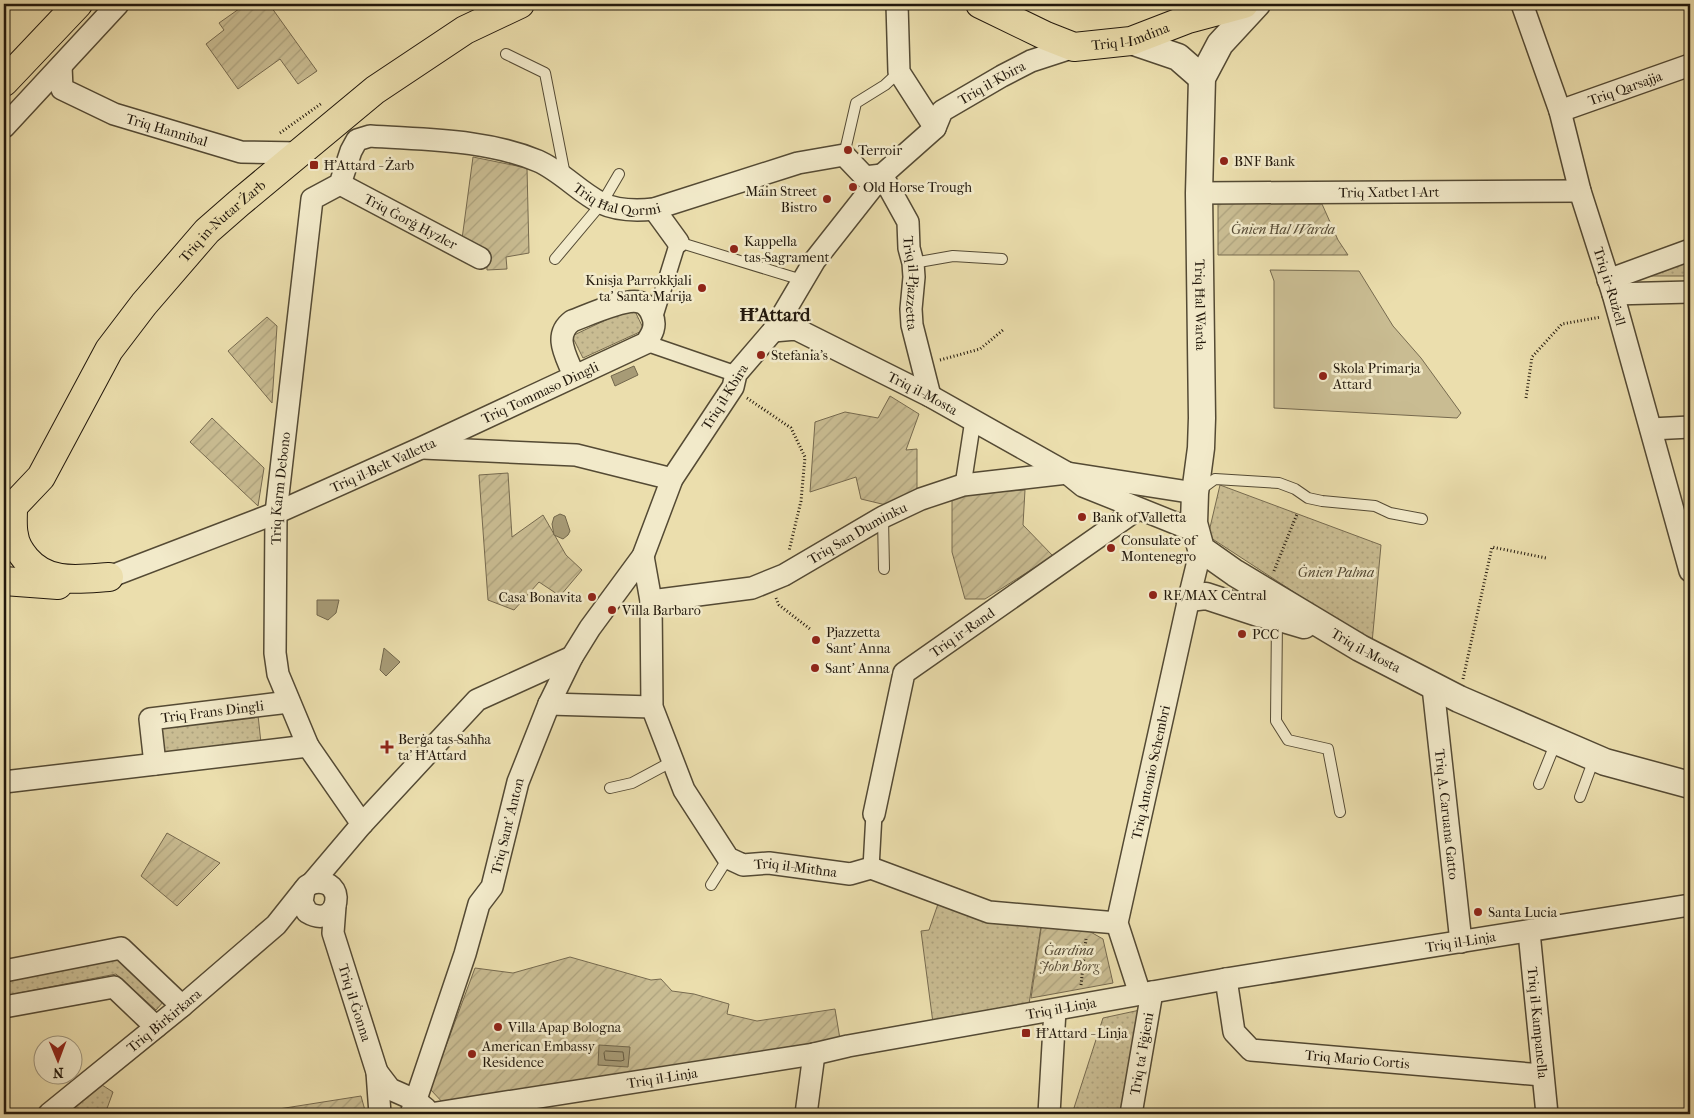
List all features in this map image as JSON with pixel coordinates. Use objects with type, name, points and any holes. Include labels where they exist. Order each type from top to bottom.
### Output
[{"type":"highway","points":[[4,82],[78,4]]},
{"type":"highway","name":"Triq in-Nutar Żarb","points":[[8,512],[41,477],[109,350],[144,304],[207,231],[239,202],[301,153],[375,90],[465,30],[520,4]]},
{"type":"highway","points":[[980,4],[1046,36],[1074,47]]},
{"type":"highway","name":"Triq l-Imdina","points":[[1074,47],[1131,42],[1187,11],[1244,4]]},
{"type":"highway","points":[[8,512],[20,552],[32,566],[50,576],[71,579],[109,577]]},
{"type":"highway","points":[[4,581],[66,585],[109,577]]},
{"type":"street","points":[[4,126],[118,4]]},
{"type":"street","points":[[897,4],[899,72],[935,128]]},
{"type":"street","name":"Triq Ħal Warda","points":[[1198,540],[1195,493],[1201,448],[1202,418],[1199,193],[1202,78],[1220,44],[1257,4]]},
{"type":"street","name":"Triq ir-Rużell","points":[[1522,4],[1560,111],[1580,191],[1613,296],[1690,571]]},
{"type":"street","points":[[1131,42],[1178,57],[1202,78]]},
{"type":"street","name":"Triq il-Kbira","points":[[643,556],[672,479],[734,381],[773,331],[815,260],[882,175],[935,128],[942,111],[1031,61],[1074,47]]},
{"type":"street","name":"Triq Qarsajja","points":[[1560,111],[1690,65]]},
{"type":"street","name":"Triq Hannibal","points":[[61,66],[62,89],[114,114],[241,152],[301,153]]},
{"type":"street","name":"Triq Ħal Qormi","points":[[340,184],[351,151],[357,140],[370,136],[463,142],[499,148],[539,162],[602,203],[618,209],[636,211],[654,209],[798,163],[844,155]]},
{"type":"street","points":[[844,155],[865,177],[882,175]]},
{"type":"street","name":"Triq il-Pjazzetta","points":[[882,175],[908,222],[909,248],[914,277],[911,309],[912,325],[930,396]]},
{"type":"street","name":"Triq Ġorġ Hyzler","points":[[340,184],[480,258]]},
{"type":"street","name":"Triq Karm Debono","points":[[340,184],[312,199],[276,513],[274,653],[278,674],[308,746],[362,824]]},
{"type":"street","name":"Triq Xatbet l-Art","points":[[1199,193],[1580,191]]},
{"type":"street","points":[[651,331],[678,242],[654,209]]},
{"type":"street","points":[[1613,296],[1690,250]]},
{"type":"street","points":[[1613,296],[1690,292]]},
{"type":"street","points":[[574,376],[562,344],[561,335],[564,327],[572,321],[627,301],[640,302],[650,308],[651,331]]},
{"type":"street","name":"Triq il-Mosta","points":[[773,331],[796,329],[930,396],[1067,473],[1083,486],[1138,509],[1198,540],[1235,573],[1348,640],[1433,687],[1604,762],[1690,786]]},
{"type":"street","points":[[651,331],[734,381]]},
{"type":"street","name":"Triq Tommaso Dingli","points":[[421,448],[574,376],[651,331]]},
{"type":"street","points":[[963,485],[973,420]]},
{"type":"street","points":[[1651,429],[1690,427]]},
{"type":"street","name":"Triq il-Belt Valletta","points":[[109,577],[276,513],[421,448],[576,456],[672,479]]},
{"type":"street","name":"Triq il-Mosta","points":[[1067,473],[1195,493]]},
{"type":"street","name":"Triq San Duminku","points":[[651,601],[752,588],[784,575],[883,517],[921,499],[963,485],[1067,473]]},
{"type":"street","name":"Triq ir-Rand","points":[[874,814],[904,674],[1138,509]]},
{"type":"street","name":"Triq Antonio Schembri","points":[[1117,923],[1189,598],[1198,540]]},
{"type":"street","points":[[643,556],[651,601],[652,707],[684,790],[728,858]]},
{"type":"street","name":"Triq Sant' Anton","points":[[422,1110],[479,904],[492,886],[518,782],[550,704],[572,657],[590,628],[643,556]]},
{"type":"street","points":[[1189,598],[1206,596],[1258,614],[1278,617],[1348,640]]},
{"type":"street","name":"Triq Birkirkara","points":[[49,1114],[182,1006],[276,925],[362,824],[477,700],[572,657]]},
{"type":"street","name":"Triq A. Caruana Gatto","points":[[1433,687],[1460,942]]},
{"type":"street","name":"Triq Frans Dingli","points":[[155,764],[150,718],[289,702]]},
{"type":"street","points":[[550,704],[652,707]]},
{"type":"street","points":[[4,782],[308,746]]},
{"type":"street","points":[[874,814],[871,868],[989,912],[1117,923],[1146,993]]},
{"type":"street","name":"Triq Birkirkara","points":[[276,925],[324,906],[362,824]]},
{"type":"street","name":"Triq il-Mitħna","points":[[728,858],[743,865],[769,863],[850,874],[871,868]]},
{"type":"street","points":[[324,882],[324,906],[302,902],[308,887],[324,882]]},
{"type":"street","name":"Triq il-Linja","points":[[422,1110],[814,1054],[848,1046],[1226,979],[1690,905]]},
{"type":"street","name":"Triq il-Ġonna","points":[[324,906],[377,1072],[380,1114]]},
{"type":"street","name":"Triq il-Kampanella","points":[[1529,932],[1547,1114]]},
{"type":"street","points":[[4,972],[121,948],[182,1006]]},
{"type":"street","name":"Triq Mario Cortis","points":[[1226,979],[1234,1032],[1251,1050],[1542,1075]]},
{"type":"street","points":[[4,1007],[114,987],[156,1027]]},
{"type":"street","name":"Triq ta' Fġieni","points":[[1131,1114],[1146,993]]},
{"type":"street","points":[[1048,1114],[1055,1010]]},
{"type":"street","points":[[806,1114],[814,1054]]},
{"type":"street","name":"Triq il-Ġonna","points":[[377,1072],[390,1089],[422,1110]]},
{"type":"lane","points":[[506,54],[545,73],[566,178]]},
{"type":"lane","points":[[844,155],[856,103],[885,86],[899,72]]},
{"type":"lane","points":[[556,259],[602,203],[619,174]]},
{"type":"lane","points":[[678,242],[802,280]]},
{"type":"lane","points":[[913,263],[953,256],[1002,259]]},
{"type":"lane","points":[[1195,493],[1215,479],[1279,483],[1295,489],[1308,498],[1374,506],[1390,513],[1422,519]]},
{"type":"lane","points":[[883,517],[884,569]]},
{"type":"lane","points":[[1278,617],[1276,721],[1288,740],[1328,749],[1340,812]]},
{"type":"lane","points":[[1539,784],[1557,741]]},
{"type":"lane","points":[[1580,797],[1594,758]]},
{"type":"lane","points":[[610,788],[632,783],[673,761]]},
{"type":"lane","points":[[710,885],[728,858]]},
{"type":"path","points":[[274,138],[329,98]]},
{"type":"path","points":[[1526,398],[1532,356],[1562,324],[1613,296]]},
{"type":"path","points":[[922,365],[980,349],[1003,330]]},
{"type":"path","points":[[734,381],[791,428],[805,457],[801,501],[784,575],[773,589],[779,605],[810,629]]},
{"type":"path","points":[[1274,571],[1297,514]]},
{"type":"path","points":[[1459,699],[1492,547],[1546,558]]},
{"type":"path","points":[[1079,1006],[1088,921]]},
{"type":"green space","points":[[246,4],[269,4],[317,71],[298,84],[280,59],[238,89],[206,44],[224,30],[219,23]]},
{"type":"green space","points":[[473,157],[527,168],[529,253],[506,257],[507,269],[487,270],[486,249],[462,239]]},
{"type":"green space","name":"Ġnien Ħal Warda","points":[[1218,203],[1322,204],[1338,240],[1348,255],[1218,255]]},
{"type":"green space","points":[[1690,257],[1690,276],[1637,276]]},
{"type":"green space","points":[[1270,270],[1359,271],[1393,326],[1421,358],[1461,413],[1457,418],[1274,408],[1274,281]]},
{"type":"green space","points":[[633,307],[644,330],[583,358],[572,336]]},
{"type":"green space","points":[[267,317],[277,326],[272,403],[228,351]]},
{"type":"green space","points":[[890,396],[919,414],[906,450],[917,449],[917,490],[886,505],[861,499],[856,477],[810,492],[815,422],[845,412],[878,418]]},
{"type":"green space","points":[[212,418],[264,468],[258,506],[190,442]]},
{"type":"green space","points":[[508,473],[512,537],[543,515],[566,555],[582,570],[560,596],[539,582],[514,610],[488,600],[479,475]]},
{"type":"green space","name":"Ġnien Palma","points":[[1220,485],[1381,545],[1372,643],[1208,536]]},
{"type":"green space","points":[[1025,490],[1023,525],[1053,556],[985,599],[965,599],[952,552],[952,495]]},
{"type":"green space","points":[[258,715],[261,743],[164,754],[161,727]]},
{"type":"green space","points":[[167,833],[220,863],[177,906],[141,876]]},
{"type":"green space","points":[[939,901],[1042,920],[1029,1004],[933,1023],[921,931],[929,930]]},
{"type":"green space","name":"Ġardina John Borg","points":[[1042,922],[1080,926],[1103,939],[1113,983],[1031,998]]},
{"type":"green space","points":[[570,957],[651,980],[661,979],[672,991],[694,994],[729,1004],[727,1014],[757,1021],[835,1009],[840,1039],[681,1064],[445,1105],[430,1089],[475,968],[513,973]]},
{"type":"green space","points":[[118,958],[164,1001],[156,1010],[116,974],[4,996],[4,982]]},
{"type":"green space","points":[[1140,1010],[1127,1114],[1072,1114],[1103,1018]]},
{"type":"green space","points":[[102,1085],[113,1092],[105,1114],[67,1114]]},
{"type":"green space","points":[[361,1096],[366,1114],[247,1114]]},
{"type":"water","points":[[634,366],[638,375],[615,386],[611,376]]},
{"type":"water","points":[[560,514],[565,516],[570,531],[563,539],[554,535],[552,524],[554,517]]},
{"type":"water","points":[[317,600],[339,600],[336,613],[328,620],[317,615]]},
{"type":"water","points":[[384,648],[400,662],[386,676],[380,670]]},
{"type":"water","points":[[599,1045],[630,1047],[628,1067],[598,1065]]},
{"type":"place","name":"Terroir","points":[[848,150]]},
{"type":"place","name":"BNF Bank","points":[[1224,161]]},
{"type":"place","name":"Ħ'Attard - Żarb","points":[[314,165]]},
{"type":"place","name":"Old Horse Trough","points":[[853,187]]},
{"type":"place","name":"Main Street Bistro","points":[[827,199]]},
{"type":"place","name":"Kappella tas-Sagrament","points":[[734,249]]},
{"type":"place","name":"Knisja Parrokkjali ta' Santa Marija","points":[[702,288]]},
{"type":"place","name":"Stefania's","points":[[761,355]]},
{"type":"place","name":"Skola Primarja Attard","points":[[1323,376]]},
{"type":"place","name":"Bank of Valletta","points":[[1082,517]]},
{"type":"place","name":"Consulate of Montenegro","points":[[1111,548]]},
{"type":"place","name":"RE/MAX Central","points":[[1153,595]]},
{"type":"place","name":"Casa Bonavita","points":[[592,597]]},
{"type":"place","name":"Villa Barbaro","points":[[612,610]]},
{"type":"place","name":"PCC","points":[[1242,634]]},
{"type":"place","name":"Pjazzetta Sant' Anna","points":[[816,640]]},
{"type":"place","name":"Sant' Anna","points":[[815,668]]},
{"type":"place","name":"Berġa tas-Saħħa ta' Ħ'Attard","points":[[387,747]]},
{"type":"place","name":"Santa Lucia","points":[[1478,912]]},
{"type":"place","name":"Villa Apap Bologna","points":[[498,1027]]},
{"type":"place","name":"Ħ'Attard - Linja","points":[[1026,1033]]},
{"type":"place","name":"American Embassy Residence","points":[[472,1054]]},
{"type":"district","name":"Ħ'Attard","points":[[775,315]]}]
